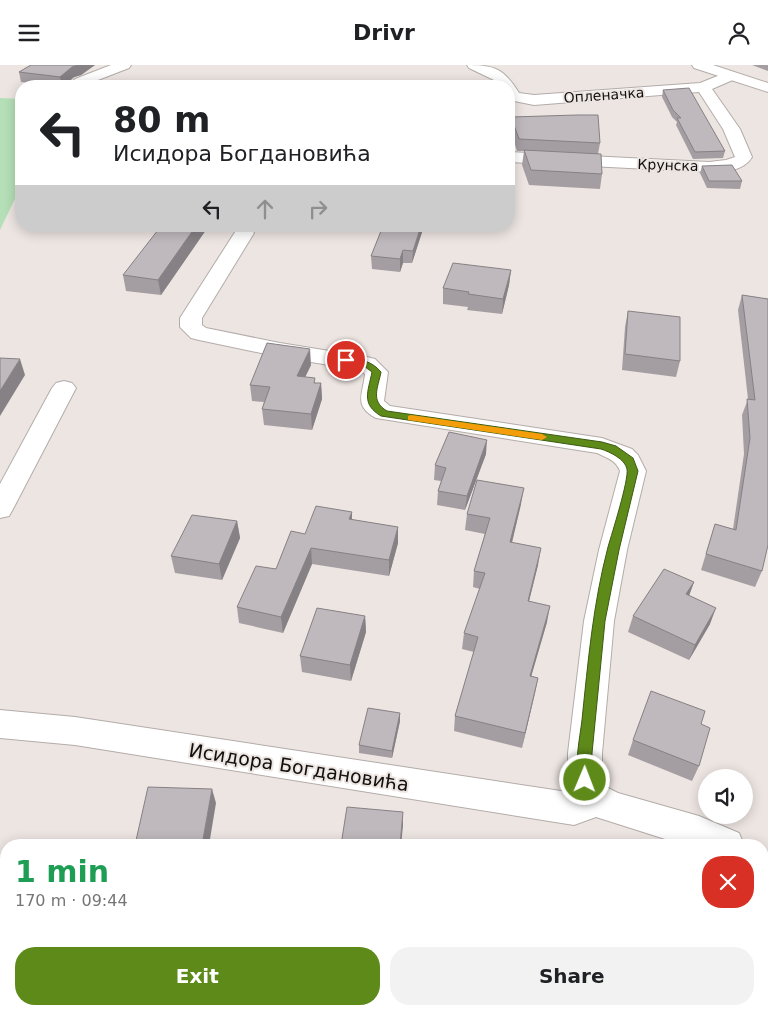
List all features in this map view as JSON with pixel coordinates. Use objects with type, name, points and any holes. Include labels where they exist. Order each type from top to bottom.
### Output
[{"type":"street","points":[[87,80],[124,65]]},
{"type":"street","name":"Опленачка","points":[[474,65],[503,80]]},
{"type":"street","points":[[699,65],[768,88]]},
{"type":"street","points":[[703,87],[730,76]]},
{"type":"street","name":"Опленачка","points":[[515,97],[534,100],[703,87]]},
{"type":"street","name":"Крунска","points":[[515,157],[650,165],[718,166],[735,164],[744,157],[738,139],[726,118],[703,87]]},
{"type":"street","points":[[244,233],[191,318],[191,327],[199,333],[280,350],[367,364],[377,372],[371,395],[373,404],[378,411],[384,413],[602,446],[612,449],[629,461],[633,471],[613,550],[599,621],[586,744],[585,780],[596,799],[610,807],[699,833],[712,839]]},
{"type":"street","points":[[0,509],[64,388]]},
{"type":"street","name":"Исидора Богдановића","points":[[0,724],[75,731],[574,809],[590,804],[596,799]]},
{"type":"green space","points":[[0,98],[15,99],[15,199],[0,230]]},
{"type":"building","points":[[31,65],[78,65],[72,67],[60,77],[19,72]]},
{"type":"building","points":[[689,88],[725,151],[695,152],[677,118],[681,118],[673,110],[663,90]]},
{"type":"building","points":[[598,115],[600,143],[519,139],[515,128],[515,117]]},
{"type":"building","points":[[524,150],[601,154],[602,174],[531,170]]},
{"type":"building","points":[[732,165],[742,181],[709,181],[702,166]]},
{"type":"building","points":[[156,232],[192,232],[158,280],[123,275]]},
{"type":"building","points":[[381,232],[419,232],[413,251],[403,250],[400,259],[371,256]]},
{"type":"building","points":[[453,263],[511,270],[503,299],[443,288]]},
{"type":"building","points":[[742,295],[768,299],[768,545],[762,571],[706,554],[715,524],[736,530],[750,438],[747,399],[755,400]]},
{"type":"building","points":[[628,311],[680,317],[680,361],[625,354]]},
{"type":"building","points":[[267,343],[310,349],[297,376],[315,378],[314,383],[321,383],[311,414],[262,409],[270,387],[250,385]]},
{"type":"building","points":[[0,358],[20,359],[0,391]]},
{"type":"building","points":[[449,432],[487,440],[467,496],[438,491],[446,468],[435,465]]},
{"type":"building","points":[[477,480],[524,488],[510,542],[541,548],[528,601],[550,606],[530,676],[538,678],[525,733],[455,716],[478,637],[464,633],[485,573],[474,571],[490,518],[467,514]]},
{"type":"building","points":[[316,506],[352,512],[349,519],[398,527],[389,560],[311,548],[281,617],[237,607],[256,566],[276,569],[291,531],[305,534]]},
{"type":"building","points":[[192,515],[237,521],[219,564],[171,556]]},
{"type":"building","points":[[664,569],[694,582],[686,594],[716,608],[695,645],[633,616]]},
{"type":"building","points":[[317,608],[365,616],[350,665],[300,656]]},
{"type":"building","points":[[651,691],[705,711],[701,724],[710,728],[699,766],[633,740]]},
{"type":"building","points":[[368,708],[400,713],[392,751],[359,745]]},
{"type":"building","points":[[148,787],[212,789],[203,839],[136,839]]},
{"type":"building","points":[[347,807],[403,812],[401,839],[342,839]]},
{"type":"slow traffic","points":[[411,418],[542,437]]},
{"type":"route","points":[[346,360],[362,362],[371,366],[377,372],[371,399],[378,411],[394,416],[602,446],[623,455],[629,461],[633,471],[613,550],[599,621],[585,753],[585,780]]}]
